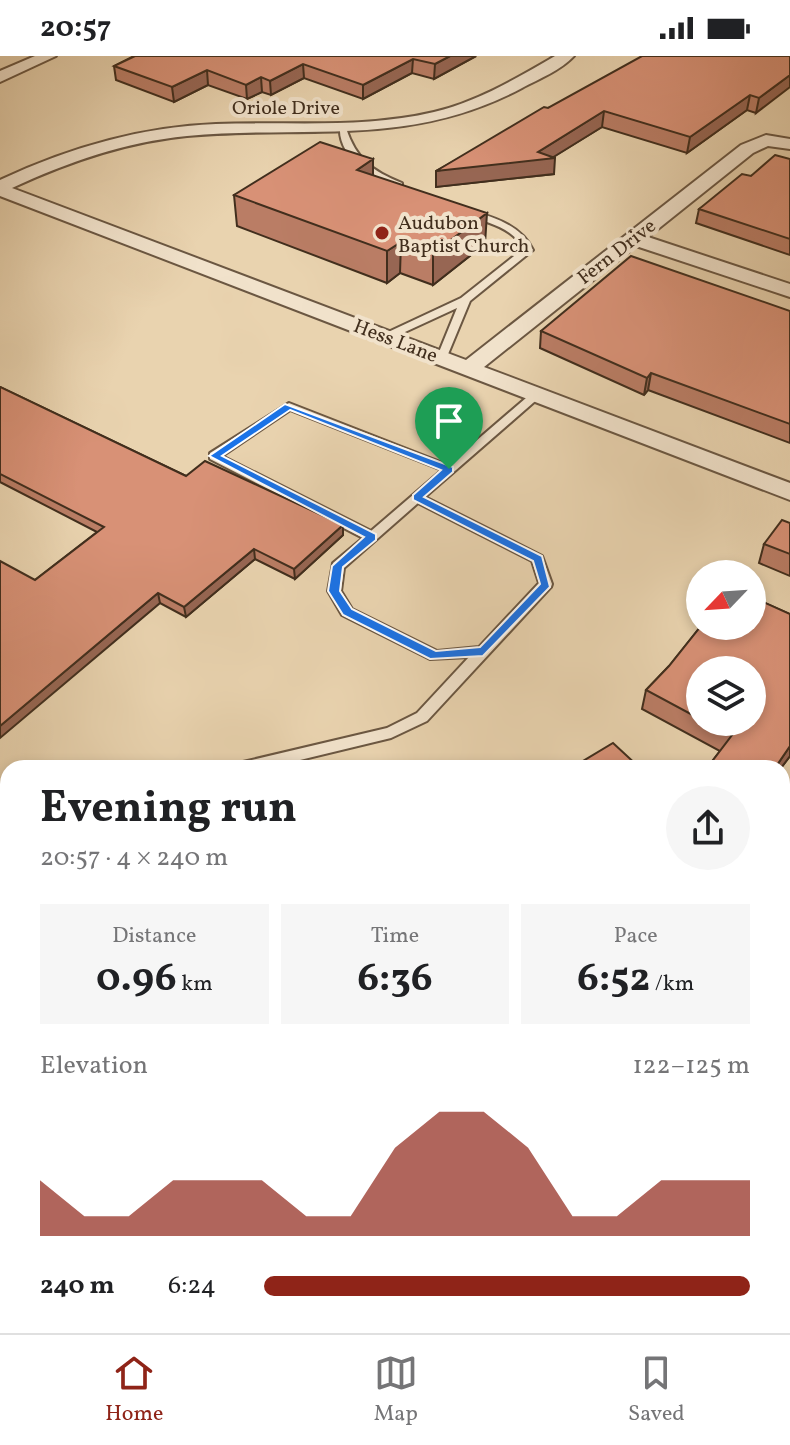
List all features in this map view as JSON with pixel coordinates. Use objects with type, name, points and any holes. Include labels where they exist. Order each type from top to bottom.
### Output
[{"type":"street","points":[[0,77],[48,56]]},
{"type":"street","name":"Oriole Drive","points":[[0,188],[66,157],[136,137],[216,129],[343,130],[397,125],[461,110],[506,90],[566,56]]},
{"type":"street","name":"Fern Drive","points":[[470,368],[747,149],[766,140],[790,144]]},
{"type":"street","name":"Hess Lane","points":[[0,188],[790,492]]},
{"type":"street","points":[[632,238],[790,291]]},
{"type":"lane","points":[[343,130],[344,142],[351,153],[386,180],[416,192]]},
{"type":"lane","points":[[388,336],[465,300],[528,250],[525,239],[515,231],[461,210]]},
{"type":"lane","points":[[442,357],[465,300]]},
{"type":"lane","points":[[483,651],[435,656],[347,612],[334,591],[338,566],[537,394]]},
{"type":"lane","points":[[372,537],[214,456],[289,406],[449,469]]},
{"type":"lane","points":[[277,760],[391,733],[422,717],[546,584],[538,559],[417,498]]},
{"type":"building","points":[[135,56],[450,56],[435,64],[413,59],[363,85],[303,64],[270,81],[261,77],[246,85],[207,70],[172,87],[114,66]]},
{"type":"building","points":[[642,56],[790,56],[790,75],[759,98],[750,95],[690,137],[604,111],[538,152],[555,158],[436,171],[544,107],[548,108]]},
{"type":"building","points":[[320,142],[373,159],[357,170],[487,213],[433,253],[401,242],[387,251],[234,195]]},
{"type":"building","points":[[775,155],[790,159],[790,239],[699,209],[742,174],[751,176]]},
{"type":"building","points":[[631,256],[790,311],[790,424],[651,373],[647,378],[541,331]]},
{"type":"building","points":[[0,387],[186,476],[205,461],[343,525],[294,569],[254,549],[184,607],[158,593],[0,726],[0,561],[35,580],[104,527],[0,474]]},
{"type":"building","points":[[782,520],[790,523],[790,554],[764,544]]},
{"type":"building","points":[[766,603],[790,614],[790,746],[780,760],[713,760],[731,736],[766,736],[766,656],[686,656],[686,711],[646,690],[690,640],[766,640]]},
{"type":"building","points":[[613,743],[631,760],[585,760]]},
{"type":"place","name":"Audubon Baptist Church","points":[[382,233]]},
{"type":"route","points":[[289,406],[449,469],[417,498],[538,559],[546,584],[483,651],[435,656],[347,612],[334,591],[338,566],[372,537],[214,456],[289,406]]}]
